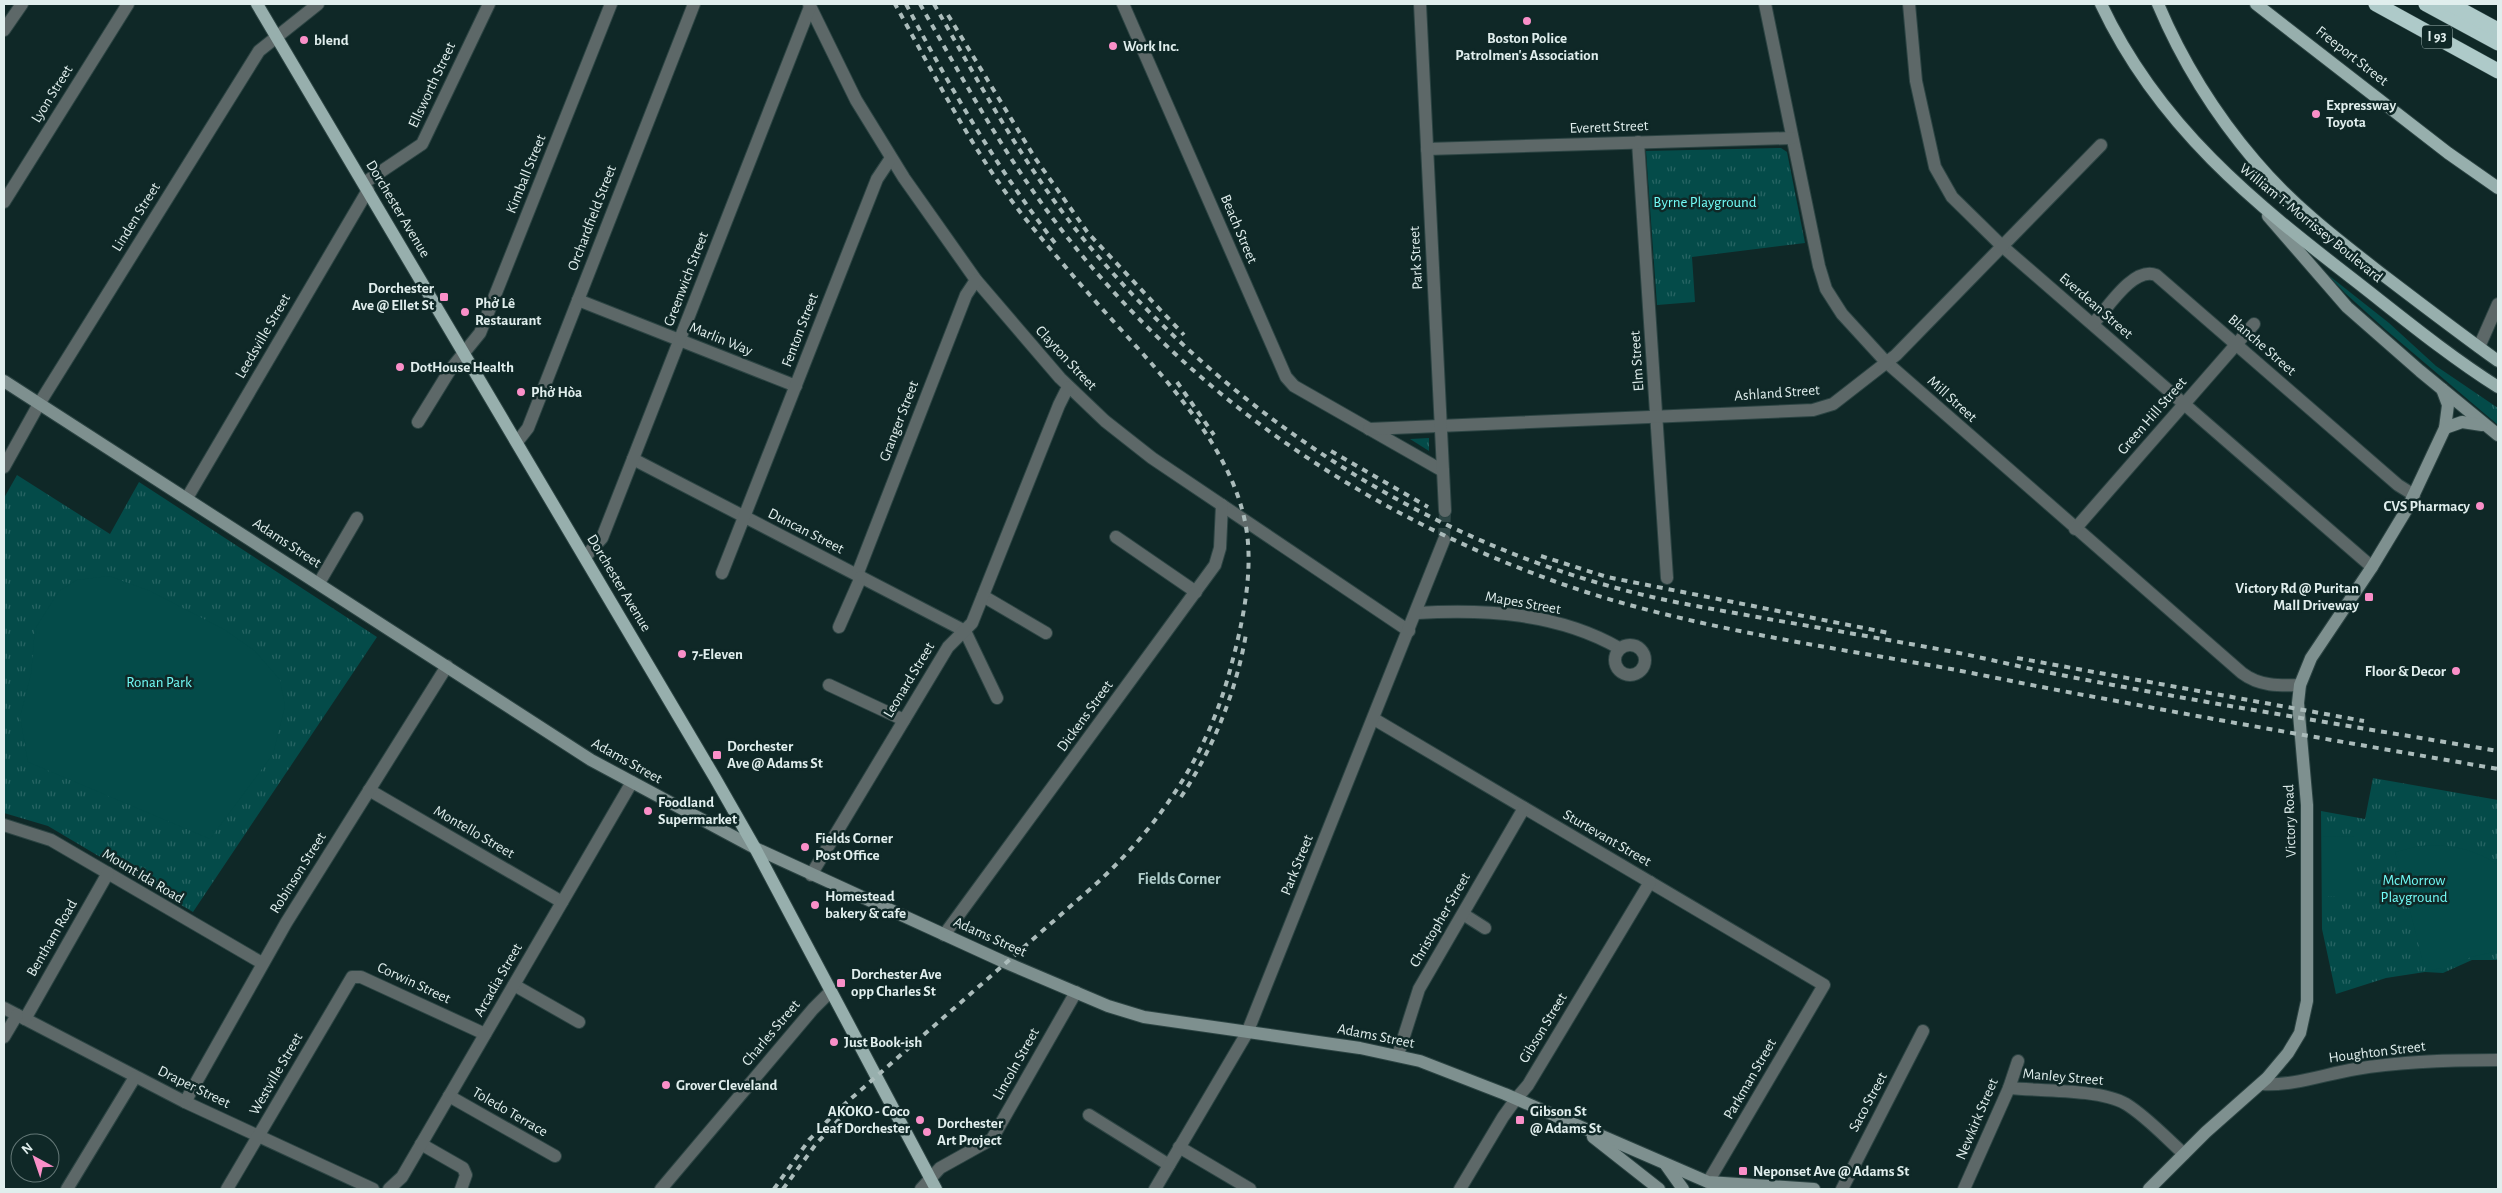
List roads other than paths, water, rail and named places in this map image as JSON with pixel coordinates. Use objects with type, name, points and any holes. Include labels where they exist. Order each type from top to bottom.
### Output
[{"type":"highway","name":"I 93","points":[[2376,4],[2498,71]]},
{"type":"highway","name":"I 93","points":[[2398,4],[2498,59]]},
{"type":"highway","name":"I 93","points":[[2426,4],[2498,43]]},
{"type":"highway","name":"I 93","points":[[2450,4],[2498,30]]},
{"type":"main road","name":"Dorchester Avenue","points":[[257,4],[755,848],[933,1184]]},
{"type":"main road","name":"William T. Morrissey Boulevard","points":[[2101,4],[2126,50],[2170,114],[2211,160],[2260,206],[2418,330],[2498,387]]},
{"type":"main road","name":"William T. Morrissey Boulevard","points":[[2158,4],[2174,40],[2200,86],[2228,126],[2274,182],[2335,237],[2498,361]]},
{"type":"main road","name":"Freeport Street","points":[[2256,4],[2448,153],[2496,186]]},
{"type":"main road","points":[[2260,206],[2340,300],[2485,426],[2498,435]]},
{"type":"main road","points":[[2477,373],[2498,392]]},
{"type":"main road","name":"Adams Street","points":[[4,381],[319,583],[565,744],[755,848],[944,935],[1116,1009],[1144,1017],[1398,1055],[1445,1070],[1580,1126],[1665,1164],[1706,1186],[1814,1189]]},
{"type":"main road","name":"Victory Road","points":[[2148,1189],[2262,1084],[2292,1048],[2304,1024],[2306,1008],[2307,810],[2298,703],[2300,685],[2311,658],[2372,567],[2414,495],[2445,428],[2448,405],[2442,389]]},
{"type":"main road","points":[[2445,428],[2462,422],[2485,426]]},
{"type":"main road","name":"Adams Street","points":[[1580,1126],[1659,1189]]},
{"type":"main road","points":[[1665,1164],[1683,1189]]},
{"type":"street","points":[[4,30],[22,4]]},
{"type":"street","name":"Lyon Street","points":[[4,202],[128,4]]},
{"type":"street","name":"Linden Street","points":[[4,467],[39,404],[259,50],[318,4]]},
{"type":"street","name":"Ellsworth Street","points":[[366,187],[422,144],[489,4]]},
{"type":"street","name":"Kimball Street","points":[[418,422],[450,370],[480,333],[611,4]]},
{"type":"street","name":"Orchardfield Street","points":[[517,442],[528,428],[694,4]]},
{"type":"street","name":"Beach Street","points":[[1123,4],[1286,377],[1294,386],[1443,471]]},
{"type":"street","name":"Park Street","points":[[1420,4],[1445,511]]},
{"type":"street","name":"Mill Street","points":[[1765,4],[1817,260],[1826,289],[1847,322],[1886,362],[2075,529],[2246,676],[2267,684],[2300,685]]},
{"type":"street","name":"Everdean Street","points":[[1909,4],[1915,73],[1935,167],[1952,197],[2002,246],[2372,567]]},
{"type":"street","name":"Clayton Street","points":[[809,5],[849,86],[890,158],[976,280],[1028,343],[1068,387],[1128,440],[1409,631]]},
{"type":"street","name":"Greenwich Street","points":[[585,557],[602,538],[809,5]]},
{"type":"street","name":"Everett Street","points":[[1427,149],[1792,138]]},
{"type":"street","name":"Elm Street","points":[[1638,142],[1667,578]]},
{"type":"street","name":"Ashland Street","points":[[1440,425],[1823,408],[1838,401],[1886,362],[2101,145]]},
{"type":"street","name":"Fenton Street","points":[[722,573],[876,179],[890,158]]},
{"type":"street","name":"Leedsville Street","points":[[187,498],[366,187]]},
{"type":"street","name":"Blanche Street","points":[[2093,324],[2135,277],[2148,272],[2159,276],[2398,485],[2414,495]]},
{"type":"street","name":"Granger Street","points":[[839,627],[966,295],[976,280]]},
{"type":"street","name":"Marlin Way","points":[[578,300],[796,386]]},
{"type":"street","points":[[2479,347],[2498,304]]},
{"type":"street","name":"Green Hill Street","points":[[2075,529],[2254,324]]},
{"type":"street","name":"Leonard Street","points":[[811,874],[948,646],[965,632],[972,622],[1059,405],[1068,387]]},
{"type":"street","points":[[1369,429],[1440,425]]},
{"type":"street","name":"Duncan Street","points":[[633,459],[965,632]]},
{"type":"street","name":"Dickens Street","points":[[944,935],[1196,592],[1219,556],[1222,505]]},
{"type":"street","points":[[319,583],[357,518]]},
{"type":"street","points":[[1116,538],[1196,592]]},
{"type":"street","name":"Park Street","points":[[1155,1189],[1247,1033],[1444,540]]},
{"type":"street","points":[[983,596],[1046,633]]},
{"type":"street","name":"Mapes Street","points":[[1416,613],[1462,610],[1499,612],[1590,633],[1620,648]]},
{"type":"street","points":[[965,632],[997,698]]},
{"type":"street","name":"Robinson Street","points":[[185,1102],[262,964],[447,666]]},
{"type":"street","points":[[829,685],[904,720]]},
{"type":"street","name":"Sturtevant Street","points":[[1374,719],[1824,985]]},
{"type":"street","name":"Arcadia Street","points":[[389,1189],[400,1181],[632,782]]},
{"type":"street","name":"Montello Street","points":[[369,790],[562,902]]},
{"type":"street","name":"Christopher Street","points":[[1398,1055],[1419,989],[1524,808]]},
{"type":"street","name":"Mount Ida Road","points":[[4,825],[51,840],[262,964]]},
{"type":"street","name":"Bentham Road","points":[[4,1037],[21,1017],[108,874]]},
{"type":"street","name":"Gibson Street","points":[[1460,1189],[1503,1118],[1528,1085],[1650,882]]},
{"type":"street","points":[[1462,914],[1485,928]]},
{"type":"street","name":"Corwin Street","points":[[355,976],[361,977],[485,1034]]},
{"type":"street","name":"Westville Street","points":[[227,1189],[350,979],[355,976]]},
{"type":"street","points":[[514,985],[578,1022]]},
{"type":"street","name":"Parkman Street","points":[[1706,1186],[1824,985]]},
{"type":"street","name":"Charles Street","points":[[661,1189],[812,1009],[832,991]]},
{"type":"street","name":"Lincoln Street","points":[[921,1189],[933,1184],[940,1168],[992,1139],[1076,992]]},
{"type":"street","name":"Draper Street","points":[[4,1008],[185,1102],[373,1189]]},
{"type":"street","name":"Saco Street","points":[[1842,1189],[1923,1031]]},
{"type":"street","name":"Newkirk Street","points":[[1964,1189],[2009,1088],[2018,1060]]},
{"type":"street","name":"Houghton Street","points":[[2262,1084],[2289,1083],[2388,1064],[2498,1060]]},
{"type":"street","points":[[67,1189],[135,1077]]},
{"type":"street","name":"Manley Street","points":[[2009,1088],[2095,1095],[2114,1099],[2135,1111],[2184,1154]]},
{"type":"street","name":"Toledo Terrace","points":[[450,1096],[554,1156]]},
{"type":"street","points":[[1089,1115],[1169,1165]]},
{"type":"street","points":[[421,1144],[463,1168],[466,1175],[461,1189]]},
{"type":"street","points":[[1180,1147],[1250,1189]]},
{"type":"tunnel","points":[[1444,540],[1445,511]]},
{"type":"railway","points":[[774,1189],[809,1140],[838,1110],[1097,883],[1120,861],[1161,812],[1195,759],[1221,701],[1239,636],[1248,581],[1249,563],[1246,527],[1238,497],[1226,467],[1209,438],[1169,384],[1064,265],[1005,192],[955,113],[895,4]]},
{"type":"railway","points":[[906,4],[975,127],[1013,186],[1055,243]]},
{"type":"railway","points":[[920,4],[982,112],[1033,191],[1104,281],[1162,342],[1224,397],[1291,446],[1361,491],[1434,530],[1510,564],[1589,593],[1723,628],[2302,735],[2498,769]]},
{"type":"railway","points":[[934,4],[1003,123],[1040,180],[1081,236],[1135,297],[1194,355],[1258,408],[1325,456],[1395,498],[1469,535],[1545,566],[1660,599],[1949,651],[2166,695],[2498,751]]},
{"type":"railway","points":[[948,15],[1035,158],[1088,233],[1184,335]]},
{"type":"railway","points":[[1177,382],[1214,435]]},
{"type":"railway","points":[[1331,451],[1428,507]]},
{"type":"railway","points":[[1541,556],[1607,577],[1889,633]]},
{"type":"railway","points":[[1181,797],[1204,759],[1222,719],[1242,656],[1246,634]]},
{"type":"railway","points":[[2017,658],[2364,721]]},
{"type":"railway","points":[[783,1189],[816,1144],[845,1113]]},
{"type":"place","name":"Boston Police Patrolmen's Association","points":[[1527,21]]},
{"type":"place","name":"blend","points":[[304,40]]},
{"type":"place","name":"Work Inc.","points":[[1113,46]]},
{"type":"place","name":"Expressway Toyota","points":[[2316,114]]},
{"type":"place","name":"Dorchester Ave @ Ellet St","points":[[444,297]]},
{"type":"place","name":"Phở Lê Restaurant","points":[[465,312]]},
{"type":"place","name":"DotHouse Health","points":[[400,367]]},
{"type":"place","name":"Phở Hòa","points":[[521,392]]},
{"type":"place","name":"CVS Pharmacy","points":[[2480,506]]},
{"type":"place","name":"Victory Rd @ Puritan Mall Driveway","points":[[2369,597]]},
{"type":"place","name":"7-Eleven","points":[[682,654]]},
{"type":"place","name":"Floor & Decor","points":[[2456,671]]},
{"type":"place","name":"Dorchester Ave @ Adams St","points":[[717,755]]},
{"type":"place","name":"Foodland Supermarket","points":[[648,811]]},
{"type":"place","name":"Fields Corner Post Office","points":[[805,847]]},
{"type":"place","name":"Homestead bakery & cafe","points":[[815,905]]},
{"type":"place","name":"Dorchester Ave opp Charles St","points":[[841,983]]},
{"type":"place","name":"Just Book-ish","points":[[834,1042]]},
{"type":"place","name":"Grover Cleveland","points":[[666,1085]]},
{"type":"place","name":"AKOKO - Coco Leaf Dorchester","points":[[920,1120]]},
{"type":"place","name":"Gibson St @ Adams St","points":[[1520,1120]]},
{"type":"place","name":"Dorchester Art Project","points":[[927,1132]]},
{"type":"place","name":"Neponset Ave @ Adams St","points":[[1743,1171]]},
{"type":"district","name":"Fields Corner","points":[[1179,879]]},
{"type":"park label","name":"Byrne Playground","points":[[1705,202]]},
{"type":"park label","name":"Ronan Park","points":[[159,682]]},
{"type":"park label","name":"McMorrow Playground","points":[[2414,888]]}]
